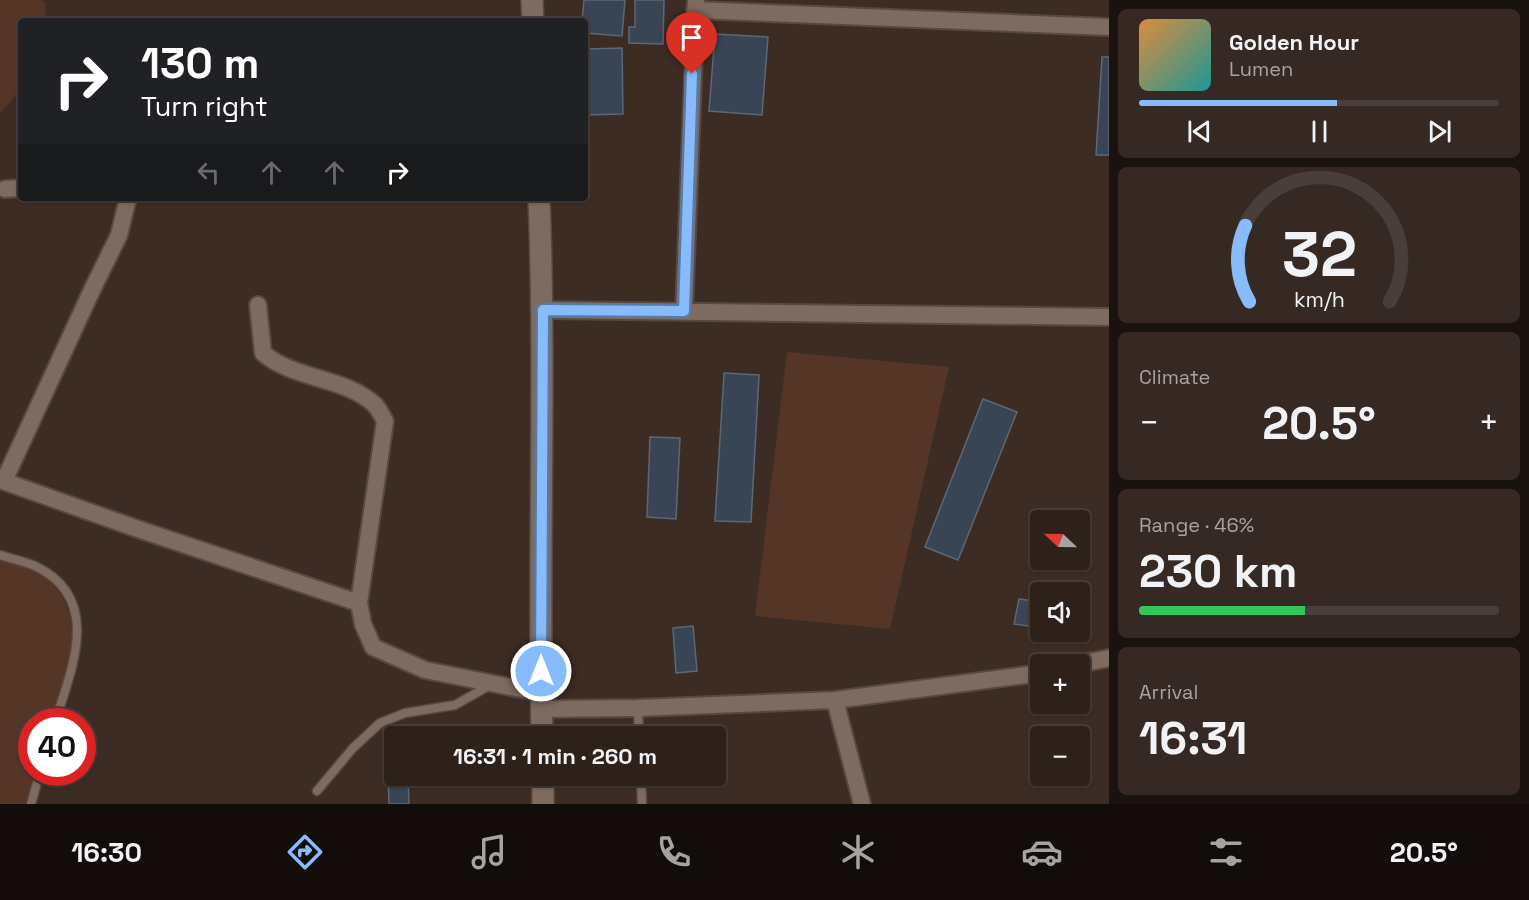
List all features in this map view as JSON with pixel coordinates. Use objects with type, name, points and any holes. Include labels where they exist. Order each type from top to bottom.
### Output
[{"type":"street","points":[[532,0],[533,18]]},
{"type":"street","points":[[684,311],[696,5],[1109,27]]},
{"type":"street","points":[[127,201],[119,236],[2,481],[359,603]]},
{"type":"street","points":[[539,201],[543,310],[542,726]]},
{"type":"street","points":[[258,305],[263,353],[277,365],[353,391],[375,405],[385,421],[359,603],[363,624],[374,647],[425,670],[493,683],[541,701],[638,708],[835,700],[1030,674]]},
{"type":"street","points":[[543,310],[1109,317]]},
{"type":"street","points":[[1090,662],[1109,658]]},
{"type":"street","points":[[835,700],[862,804]]},
{"type":"street","points":[[543,786],[543,804]]},
{"type":"lane","points":[[0,555],[36,567],[45,573],[63,586],[75,606],[78,630],[75,658],[60,708]]},
{"type":"lane","points":[[317,791],[353,748],[380,723],[405,713],[455,705],[493,683]]},
{"type":"lane","points":[[638,708],[639,726]]},
{"type":"lane","points":[[31,804],[36,786]]},
{"type":"lane","points":[[641,786],[642,804]]},
{"type":"shaded area","points":[[0,0],[41,0],[45,2],[46,18],[18,18],[18,93],[0,113]]},
{"type":"shaded area","points":[[787,352],[949,367],[890,629],[755,616]]},
{"type":"shaded area","points":[[0,558],[37,571],[50,582],[62,597],[69,613],[71,630],[67,668],[55,708],[18,708],[18,786],[31,786],[25,804],[0,804]]},
{"type":"building","points":[[584,0],[625,0],[622,36],[588,33],[588,18],[582,18]]},
{"type":"building","points":[[635,0],[664,0],[663,44],[629,43],[629,27],[635,27]]},
{"type":"building","points":[[715,34],[768,37],[762,115],[709,111]]},
{"type":"building","points":[[622,48],[623,114],[588,115],[588,49]]},
{"type":"building","points":[[1102,57],[1109,57],[1109,155],[1096,155]]},
{"type":"building","points":[[724,373],[759,375],[751,522],[715,521]]},
{"type":"building","points":[[983,399],[1017,412],[958,560],[925,547]]},
{"type":"building","points":[[650,437],[680,438],[676,519],[647,517]]},
{"type":"building","points":[[1019,599],[1030,600],[1030,626],[1014,624]]},
{"type":"building","points":[[693,626],[697,671],[676,673],[673,628]]},
{"type":"building","points":[[388,786],[408,786],[409,804],[389,804]]},
{"type":"route","points":[[541,671],[540,494],[543,310],[684,311],[692,74]]}]
